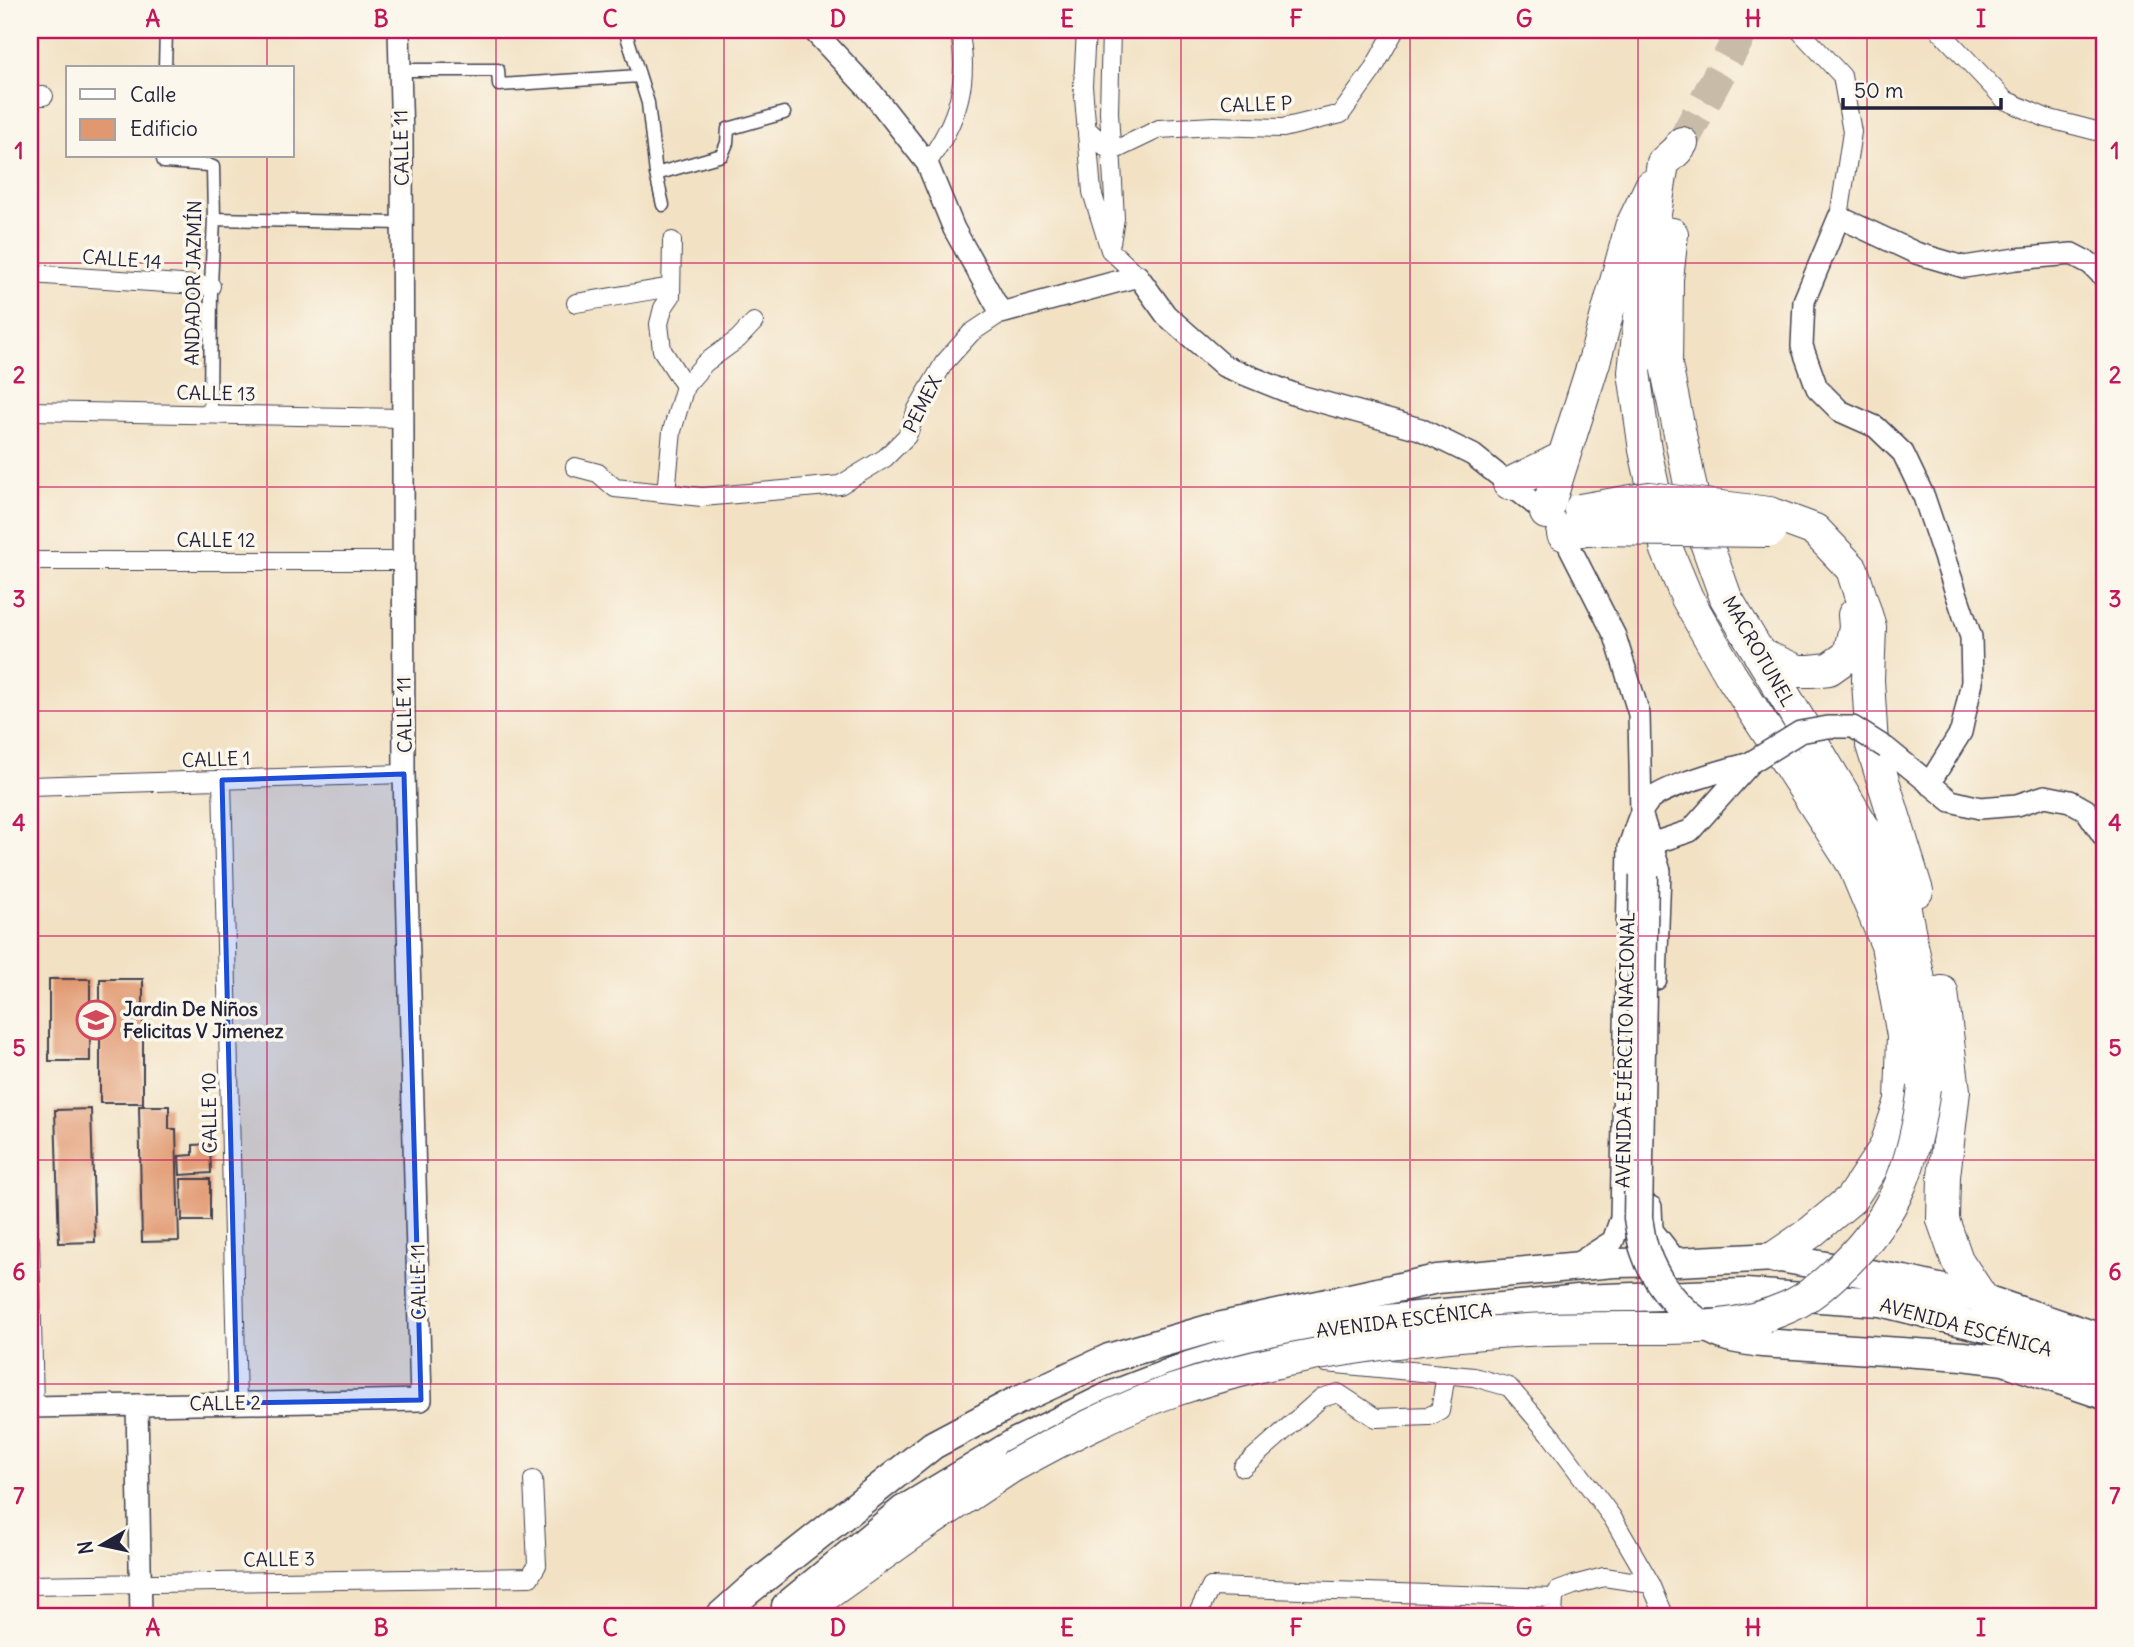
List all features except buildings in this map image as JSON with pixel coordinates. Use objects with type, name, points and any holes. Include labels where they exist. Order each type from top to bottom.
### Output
[{"type":"highway","points":[[1674,152],[1631,227],[1594,362],[1562,458],[1566,521],[1649,498],[1815,530],[1852,569],[1870,627],[1868,680],[1872,745],[1890,846],[1930,930],[1944,1007],[1954,1091],[1944,1176],[1943,1220],[1957,1260],[1982,1298]]},
{"type":"highway","points":[[1674,152],[1643,289],[1634,372],[1644,450],[1667,550],[1687,598],[1730,674],[1853,864],[1886,945],[1903,1036],[1901,1101],[1885,1147],[1851,1199],[1811,1233],[1775,1257]]},
{"type":"highway","name":"MACROTUNEL","points":[[785,1617],[827,1594],[1011,1467],[1060,1440],[1170,1392],[1219,1376],[1298,1360],[1448,1336],[1527,1330],[1727,1326],[1748,1321],[1790,1306],[1810,1294],[1837,1273],[1883,1220],[1898,1193],[1912,1155],[1924,1088],[1926,1015],[1890,846],[1835,777],[1726,598],[1696,514],[1666,365],[1667,279],[1680,173],[1674,152]]},
{"type":"highway","points":[[1509,484],[1562,458]]},
{"type":"highway","points":[[1759,654],[1798,671],[1829,669],[1849,655],[1855,627],[1851,587],[1820,554],[1770,522]]},
{"type":"highway","points":[[1644,875],[1651,844]]},
{"type":"highway","points":[[1905,910],[1930,930]]},
{"type":"main road","points":[[1644,875],[1638,1219],[1644,1249],[1654,1272],[1670,1296],[1686,1313],[1725,1336],[1762,1343],[1963,1356],[2004,1362],[2104,1395]]},
{"type":"main road","points":[[719,1617],[933,1445],[1018,1400],[1109,1358],[1209,1328],[1437,1279],[1614,1263],[1775,1257],[1903,1280],[1982,1298],[2104,1339]]},
{"type":"main road","name":"AVENIDA ESCÉNICA","points":[[773,1617],[902,1510],[1016,1442],[1110,1396],[1206,1360],[1289,1335],[1387,1319],[1577,1299],[1745,1293],[1880,1302],[2002,1332],[2104,1366]]},
{"type":"street","points":[[165,66],[166,30]]},
{"type":"street","name":"CALLE 11","points":[[398,30],[404,774],[421,1400]]},
{"type":"street","points":[[625,30],[648,103],[656,174],[663,205]]},
{"type":"street","points":[[813,30],[872,93],[927,163],[954,229],[1001,313]]},
{"type":"street","points":[[927,163],[941,144],[955,116],[965,69],[959,30]]},
{"type":"street","name":"AVENIDA EJÉRCITO NACIONAL","points":[[1086,30],[1083,86],[1092,192],[1110,250],[1138,276],[1166,315],[1224,366],[1296,395],[1420,429],[1473,455],[1509,484],[1566,521],[1615,636],[1639,715],[1641,813],[1660,871],[1647,1164],[1652,1230],[1677,1262]]},
{"type":"street","points":[[1110,250],[1115,218],[1109,112],[1111,30]]},
{"type":"street","name":"CALLE P","points":[[1111,152],[1158,129],[1214,126],[1283,128],[1341,114],[1372,71],[1395,30]]},
{"type":"street","points":[[1939,30],[2005,100],[2046,118],[2104,133]]},
{"type":"street","points":[[1807,33],[1842,76],[1853,132],[1839,217],[1804,301],[1802,346],[1816,388],[1840,411],[1875,427],[1903,453],[1924,497],[1971,637],[1972,682],[1961,732],[1929,784]]},
{"type":"street","points":[[399,70],[498,70],[499,85],[639,76]]},
{"type":"street","points":[[656,174],[722,155],[727,143],[728,129],[784,113]]},
{"type":"street","points":[[1086,128],[1111,152]]},
{"type":"street","name":"ANDADOR JAZMÍN","points":[[163,158],[164,162],[212,165],[214,219],[210,414]]},
{"type":"street","points":[[1839,217],[1916,253],[1964,267],[2072,254],[2091,264],[2104,277]]},
{"type":"street","points":[[214,219],[401,223]]},
{"type":"street","points":[[672,241],[671,296],[663,307],[659,324],[662,350],[685,386]]},
{"type":"street","name":"CALLE 14","points":[[30,274],[211,286]]},
{"type":"street","name":"PEMEX","points":[[575,467],[598,473],[615,488],[702,497],[841,485],[885,458],[907,436],[917,410],[944,362],[971,333],[1001,313],[1138,276]]},
{"type":"street","points":[[576,303],[671,287]]},
{"type":"street","points":[[666,493],[672,431],[685,386],[705,363],[738,340],[754,322]]},
{"type":"street","name":"CALLE 13","points":[[30,411],[401,418]]},
{"type":"street","name":"CALLE 12","points":[[30,561],[402,561]]},
{"type":"street","points":[[1641,813],[1650,800],[1666,791],[1751,763],[1800,732],[1828,727],[1853,727],[1885,748],[1951,802],[1980,808],[2017,804],[2045,796],[2070,801],[2086,810],[2104,837]]},
{"type":"street","points":[[1651,844],[1690,831],[1751,763]]},
{"type":"street","name":"CALLE 1","points":[[30,786],[404,774]]},
{"type":"street","name":"CALLE 10","points":[[222,780],[237,1403]]},
{"type":"street","name":"AVENIDA EJÉRCITO NACIONAL","points":[[1574,1266],[1613,1241],[1622,1218],[1629,846],[1641,813]]},
{"type":"street","points":[[30,1240],[32,1406]]},
{"type":"street","points":[[1206,1360],[1233,1370],[1297,1362],[1474,1377],[1509,1387],[1598,1497],[1650,1584],[1665,1617]]},
{"type":"street","points":[[1243,1467],[1321,1398],[1338,1393],[1376,1418],[1429,1416],[1440,1411],[1446,1374]]},
{"type":"street","name":"CALLE 2","points":[[32,1406],[421,1400]]},
{"type":"street","points":[[137,1405],[141,1617]]},
{"type":"street","name":"CALLE 3","points":[[30,1585],[530,1577],[537,1565],[533,1480]]},
{"type":"street","points":[[1553,1617],[1554,1598],[1558,1591],[1573,1585],[1604,1577],[1650,1584]]},
{"type":"street","points":[[1196,1617],[1211,1587],[1554,1598]]},
{"type":"highlighted area","points":[[404,774],[421,1400],[237,1403],[222,780]]},
{"type":"tunnel","points":[[1682,143],[1743,30]]},
{"type":"place","name":"Jardin De Niños Felicitas V Jimenez","points":[[96,1020]]}]
